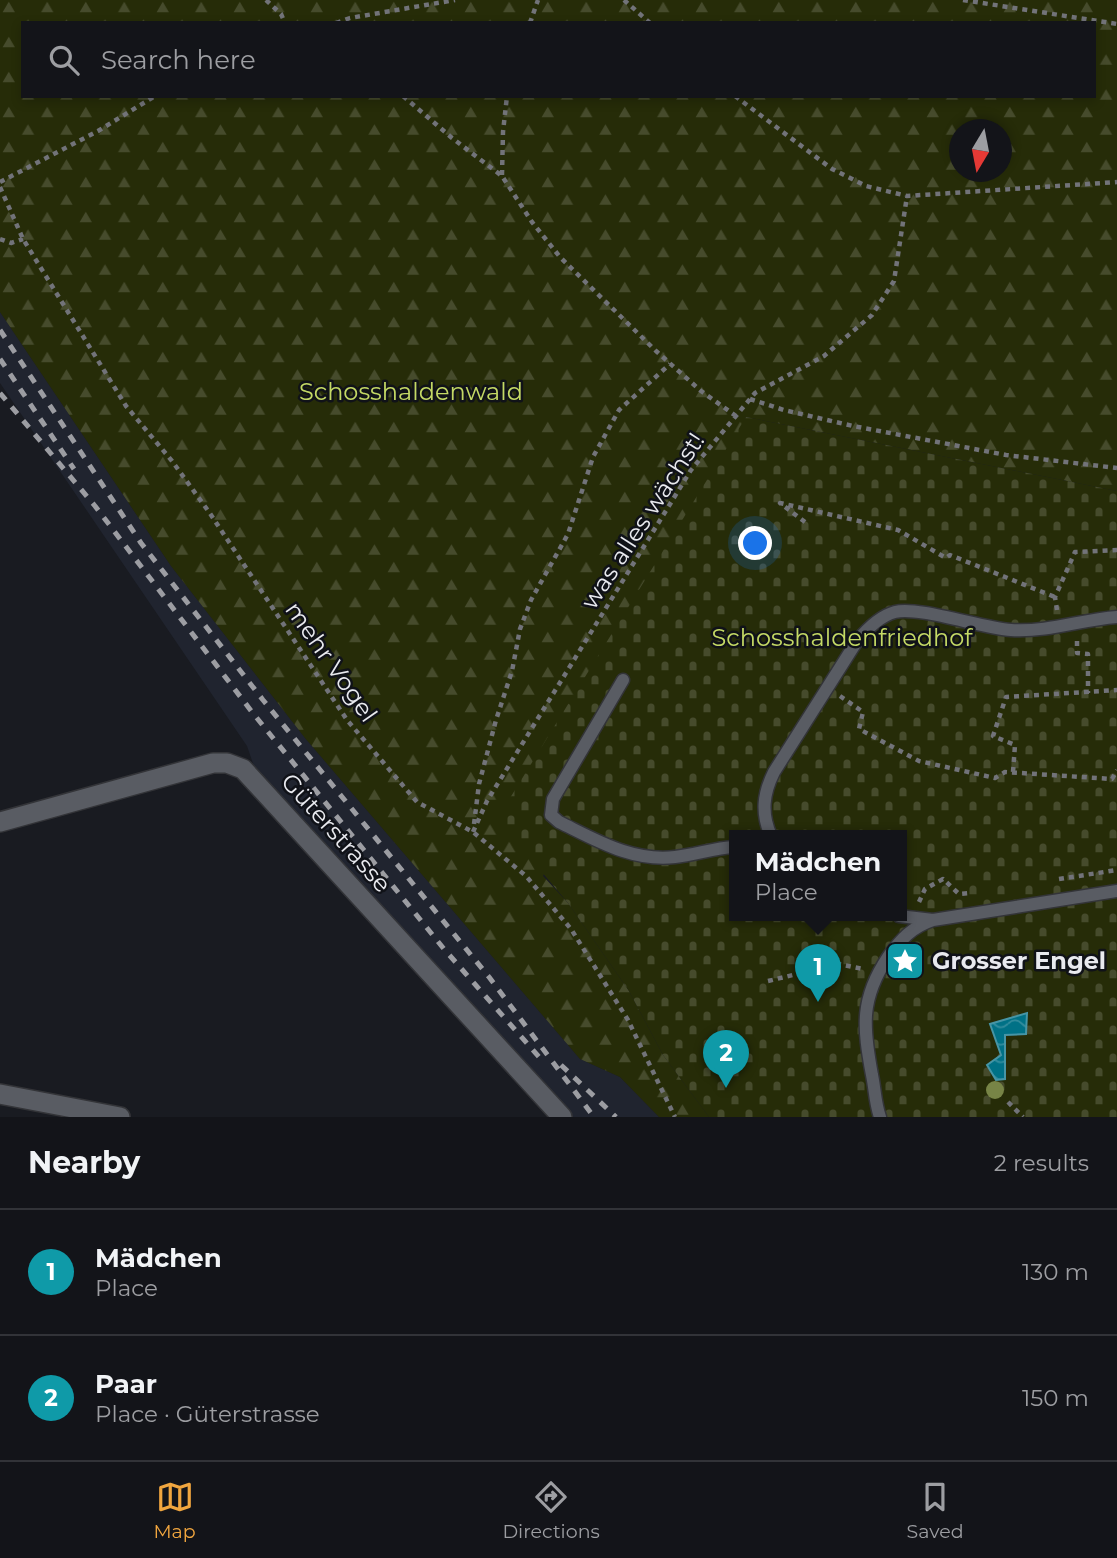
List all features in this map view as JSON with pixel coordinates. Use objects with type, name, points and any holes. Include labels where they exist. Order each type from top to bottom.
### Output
[{"type":"street","name":"Güterstrasse","points":[[0,822],[213,763],[227,763],[243,769],[562,1117]]},
{"type":"street","points":[[0,1094],[120,1117]]},
{"type":"lane","points":[[770,830],[764,806],[770,780],[867,629],[894,612],[912,611],[1009,630],[1059,628],[1117,617]]},
{"type":"lane","points":[[623,680],[553,799],[551,815],[559,822],[605,844],[641,856],[678,857],[729,849]]},
{"type":"lane","points":[[880,1117],[864,1024],[866,1004],[877,975],[904,937],[920,925],[933,920],[1117,891]]},
{"type":"lane","points":[[907,917],[933,920]]},
{"type":"path","points":[[266,0],[281,14],[284,21]]},
{"type":"path","points":[[342,21],[455,0]]},
{"type":"path","points":[[531,21],[538,0]]},
{"type":"path","points":[[624,0],[648,21]]},
{"type":"path","points":[[962,0],[1117,24]]},
{"type":"path","points":[[0,185],[152,98]]},
{"type":"path","points":[[405,98],[502,176],[532,222],[560,257],[670,364],[736,416]]},
{"type":"path","points":[[502,176],[503,132],[508,98]]},
{"type":"path","points":[[738,98],[832,169],[866,186],[907,195],[1117,182]]},
{"type":"path","name":"mehr Vogel","points":[[0,185],[23,239],[126,405],[173,461],[209,512],[347,720],[417,802],[473,832],[526,876],[571,929],[628,1020],[675,1117]]},
{"type":"path","name":"was alles wächst!","points":[[473,832],[487,801],[691,470],[755,393],[824,356],[872,315],[894,281],[907,195]]},
{"type":"path","points":[[0,239],[11,243],[23,239]]},
{"type":"path","points":[[473,832],[492,732],[512,671],[520,629],[531,600],[568,534],[593,457],[619,410],[670,364]]},
{"type":"path","points":[[750,399],[853,426],[1006,455],[1117,468]]},
{"type":"path","points":[[805,522],[780,503],[898,530],[946,558],[950,555],[1055,597]]},
{"type":"path","points":[[1059,628],[1055,597],[1075,552],[1117,550]]},
{"type":"path","points":[[1077,624],[1077,653],[1088,653],[1088,693]]},
{"type":"path","points":[[827,688],[863,712],[859,729],[919,761],[995,778],[1005,772],[1013,772],[1112,779],[1117,770]]},
{"type":"path","points":[[1013,772],[1015,746],[993,736],[1006,697],[1117,690]]},
{"type":"path","points":[[1049,881],[1117,870]]},
{"type":"path","points":[[917,911],[925,889],[943,879],[959,894],[981,892]]},
{"type":"path","points":[[768,981],[839,964],[854,965],[877,975]]},
{"type":"path","points":[[1008,1102],[1023,1117]]},
{"type":"shaded area","points":[[0,312],[171,566],[305,738],[580,1059],[620,1077],[659,1117],[570,1117],[257,775],[247,746],[0,383]]},
{"type":"green space","name":"Schosshaldenwald","points":[[0,0],[1117,0],[1117,491],[746,417],[543,876],[568,903],[629,991],[663,1055],[709,1117],[659,1117],[620,1077],[580,1059],[305,738],[171,566],[0,312]]},
{"type":"green space","name":"Schosshaldenfriedhof","points":[[746,417],[1117,491],[1117,1117],[709,1117],[663,1055],[629,991],[568,903],[497,819]]},
{"type":"water","points":[[1027,1013],[1026,1034],[1005,1035],[1005,1079],[996,1080],[987,1065],[1001,1055],[990,1024]]},
{"type":"railway","points":[[0,330],[141,543],[263,700],[489,977],[594,1117]]},
{"type":"railway","points":[[0,359],[74,469]]},
{"type":"railway","points":[[0,393],[95,506],[252,712],[444,949],[540,1058]]},
{"type":"railway","points":[[561,1065],[616,1117]]},
{"type":"place","name":"Grosser Engel","points":[[905,961]]},
{"type":"place","name":"Mädchen","points":[[818,1002]]},
{"type":"place","name":"Paar","points":[[726,1088]]}]
